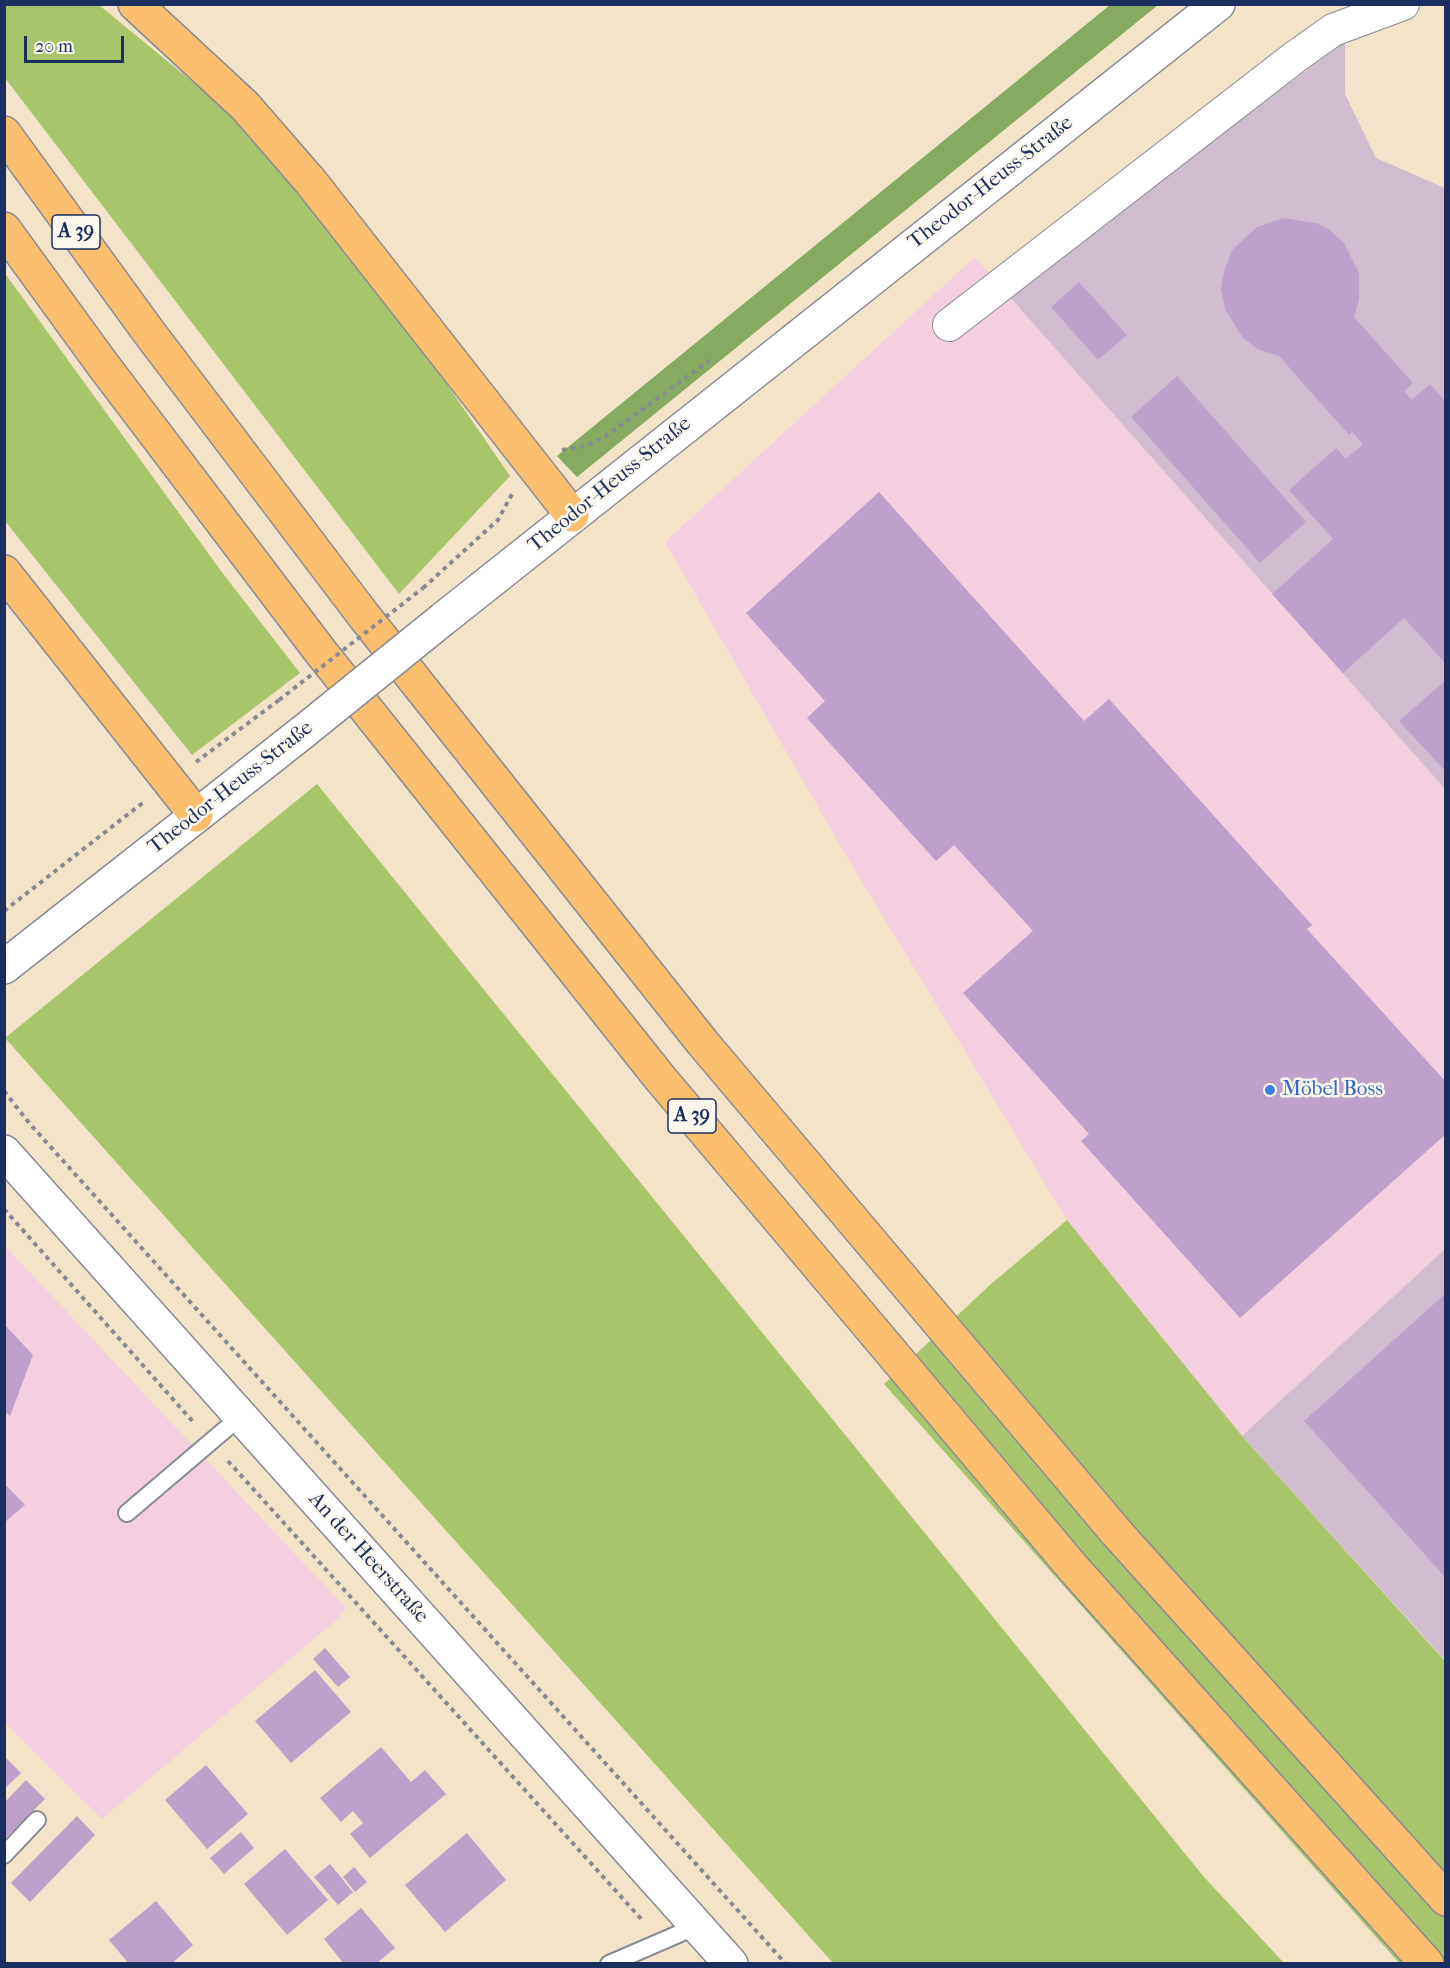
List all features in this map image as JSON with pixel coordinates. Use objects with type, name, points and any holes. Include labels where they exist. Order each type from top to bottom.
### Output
[{"type":"highway","points":[[135,4],[187,50],[252,114],[311,182],[572,515]]},
{"type":"highway","name":"A 39","points":[[4,133],[148,331],[364,616],[702,1042],[1116,1532],[1446,1899]]},
{"type":"highway","name":"A 39","points":[[4,229],[103,365],[320,651],[660,1078],[1074,1569],[1427,1964]]},
{"type":"highway","points":[[4,572],[196,815]]},
{"type":"street","name":"Theodor-Heuss-Straße","points":[[4,967],[1218,4]]},
{"type":"street","points":[[949,325],[1333,30],[1403,4]]},
{"type":"street","name":"An der Heerstraße","points":[[4,1152],[730,1964]]},
{"type":"lane","points":[[128,1513],[241,1416]]},
{"type":"lane","points":[[4,1855],[38,1820]]},
{"type":"lane","points":[[609,1964],[697,1926]]},
{"type":"path","points":[[279,700],[423,588],[498,520],[516,487],[560,450],[585,446],[603,438]]},
{"type":"path","points":[[4,1091],[30,1124],[786,1964]]},
{"type":"path","points":[[4,1209],[662,1942]]},
{"type":"shaded area","points":[[1345,41],[1345,94],[1376,158],[1445,188],[1445,789],[1009,296]]},
{"type":"shaded area","points":[[975,257],[1445,789],[1445,1249],[1242,1436],[1067,1220],[847,857],[665,542]]},
{"type":"shaded area","points":[[4,1245],[346,1608],[335,1621],[102,1819],[5,1723]]},
{"type":"shaded area","points":[[1445,1249],[1445,1660],[1242,1436]]},
{"type":"green space","points":[[4,5],[99,5],[299,169],[510,476],[399,594],[5,78]]},
{"type":"green space","points":[[1110,5],[1158,5],[577,477],[557,456]]},
{"type":"green space","points":[[4,272],[224,575],[300,673],[192,755],[5,521]]},
{"type":"green space","points":[[317,784],[1204,1877],[1284,1963],[833,1963],[5,1038]]},
{"type":"green space","points":[[1067,1220],[1242,1436],[1445,1661],[1445,1963],[1399,1963],[884,1384],[991,1284]]},
{"type":"building","points":[[1283,218],[1316,223],[1329,229],[1344,243],[1359,273],[1359,300],[1354,317],[1413,383],[1404,391],[1412,400],[1430,384],[1446,402],[1446,664],[1404,618],[1343,673],[1272,594],[1333,539],[1289,490],[1336,448],[1346,459],[1363,444],[1352,432],[1349,435],[1279,356],[1259,350],[1243,338],[1225,309],[1221,289],[1223,275],[1232,250],[1257,227]]},
{"type":"building","points":[[1079,282],[1127,335],[1098,360],[1051,307]]},
{"type":"building","points":[[1177,376],[1306,522],[1260,563],[1131,417]]},
{"type":"building","points":[[879,492],[1084,721],[1109,699],[1312,925],[1307,929],[1446,1082],[1446,1134],[1240,1318],[1081,1141],[1089,1134],[963,993],[1033,931],[954,845],[936,861],[807,718],[825,701],[746,613]]},
{"type":"building","points":[[1446,680],[1446,772],[1399,721]]},
{"type":"building","points":[[1446,1293],[1446,1578],[1304,1421]]},
{"type":"building","points":[[4,1324],[33,1355],[10,1416],[4,1411]]},
{"type":"building","points":[[4,1483],[25,1505],[4,1523]]},
{"type":"building","points":[[325,1648],[350,1677],[338,1687],[313,1659]]},
{"type":"building","points":[[315,1670],[351,1712],[291,1763],[255,1721]]},
{"type":"building","points":[[381,1747],[411,1782],[425,1770],[446,1794],[370,1858],[350,1834],[363,1823],[353,1811],[341,1822],[320,1798]]},
{"type":"building","points":[[4,1756],[21,1773],[4,1789]]},
{"type":"building","points":[[206,1765],[248,1814],[207,1849],[165,1800]]},
{"type":"building","points":[[26,1780],[45,1799],[4,1840],[4,1803]]},
{"type":"building","points":[[77,1816],[95,1835],[30,1902],[11,1883]]},
{"type":"building","points":[[241,1832],[254,1848],[224,1874],[210,1858]]},
{"type":"building","points":[[467,1833],[506,1880],[445,1932],[405,1885]]},
{"type":"building","points":[[285,1849],[328,1900],[287,1935],[244,1884]]},
{"type":"building","points":[[330,1864],[353,1892],[338,1905],[314,1877]]},
{"type":"building","points":[[354,1867],[367,1882],[355,1892],[343,1877]]},
{"type":"building","points":[[156,1901],[193,1945],[171,1964],[129,1964],[109,1940]]},
{"type":"building","points":[[361,1908],[395,1948],[376,1964],[344,1964],[324,1939]]},
{"type":"place","name":"Möbel Boss","points":[[1270,1090]]}]
